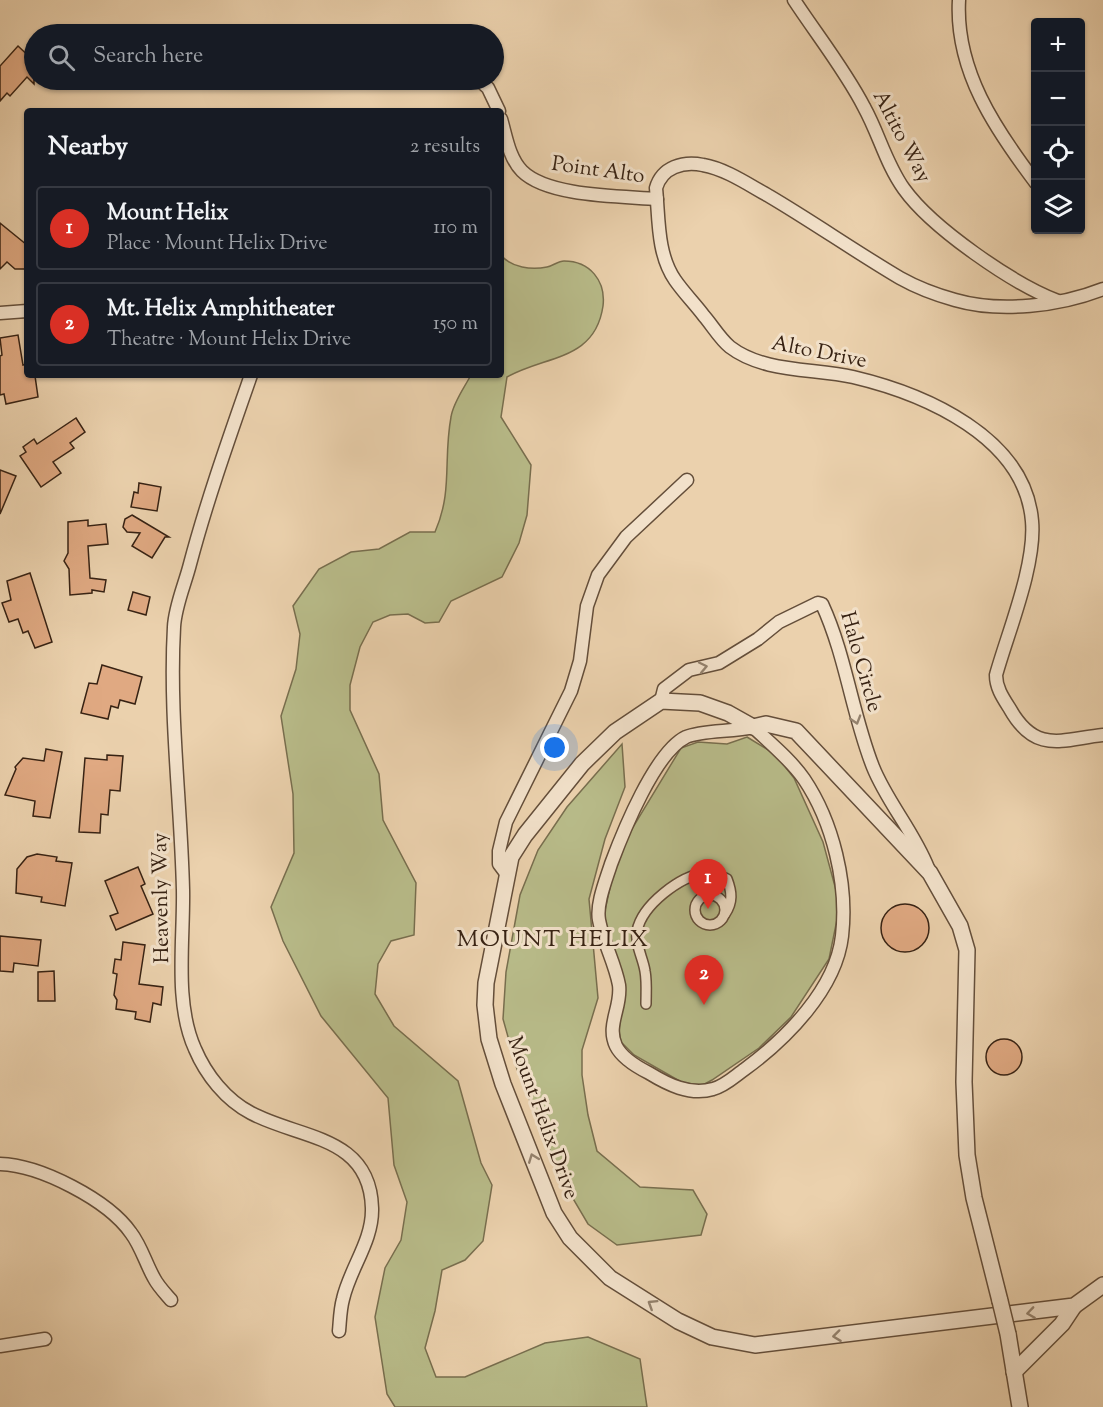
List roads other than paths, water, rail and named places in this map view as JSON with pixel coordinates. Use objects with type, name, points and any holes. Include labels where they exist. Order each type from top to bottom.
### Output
[{"type":"street","name":"Altito Way","points":[[794,0],[864,106],[894,172],[923,211],[1033,292],[1062,302]]},
{"type":"street","points":[[959,0],[958,19],[963,54],[976,93],[1033,180]]},
{"type":"street","points":[[489,90],[498,108]]},
{"type":"street","name":"Point Alto","points":[[504,130],[510,151],[521,170],[537,182],[568,190],[657,199]]},
{"type":"street","name":"Alto Drive","points":[[1103,289],[1062,302],[1029,306],[957,300],[902,279],[833,234],[742,180],[705,165],[670,168],[658,181],[657,199],[661,243],[670,270],[730,347],[759,362],[853,377],[896,390],[937,408],[990,439],[1009,458],[1027,494],[1033,536],[996,685],[1015,719],[1023,728],[1042,739],[1063,743],[1103,735]]},
{"type":"street","points":[[0,313],[24,311]]},
{"type":"street","name":"Heavenly Way","points":[[250,378],[210,491],[174,624],[174,709],[184,937],[183,1007],[195,1050],[203,1065],[224,1092],[250,1113],[339,1146],[355,1161],[366,1179],[372,1200],[372,1220],[343,1299],[339,1331]]},
{"type":"street","points":[[508,876],[499,864],[499,851],[506,822],[572,691],[580,661],[587,606],[598,575],[626,537],[687,480]]},
{"type":"street","name":"Halo Circle","points":[[661,701],[664,689],[689,670],[719,663],[758,639],[779,622],[818,603],[822,604],[832,626],[855,717],[874,770],[922,852],[930,873]]},
{"type":"street","points":[[661,701],[699,703],[728,713],[753,728],[804,779],[819,807],[836,852],[844,905],[842,939],[827,980],[806,1013],[754,1062],[728,1082],[712,1090],[677,1088],[661,1081],[633,1064],[617,1048],[612,1035],[612,1023],[618,1010],[619,986],[598,918],[604,885],[616,850],[642,793],[667,754],[688,736],[753,728],[766,724],[796,731],[930,873],[960,926],[967,950],[964,1070],[967,1155],[974,1197],[1008,1334],[1020,1407]]},
{"type":"street","name":"Mount Helix Drive","points":[[661,701],[615,732],[582,764],[525,834],[511,857],[486,983],[485,1005],[489,1039],[503,1084],[554,1213],[580,1250],[610,1278],[678,1321],[712,1337],[755,1346],[1074,1306],[1103,1285]]},
{"type":"street","points":[[646,1004],[645,970],[637,938],[640,921],[649,908],[689,877],[706,873],[727,879],[731,900],[725,914]]},
{"type":"street","points":[[0,1164],[29,1168],[86,1193],[105,1204],[133,1234],[155,1280],[171,1300]]},
{"type":"street","points":[[1014,1372],[1062,1324],[1074,1306]]},
{"type":"street","points":[[0,1346],[45,1339]]},
{"type":"place","name":"Mount Helix","points":[[708,909]]},
{"type":"place","name":"Mt. Helix Amphitheater","points":[[704,1005]]},
{"type":"district","name":"MOUNT HELIX","points":[[553,940]]}]
